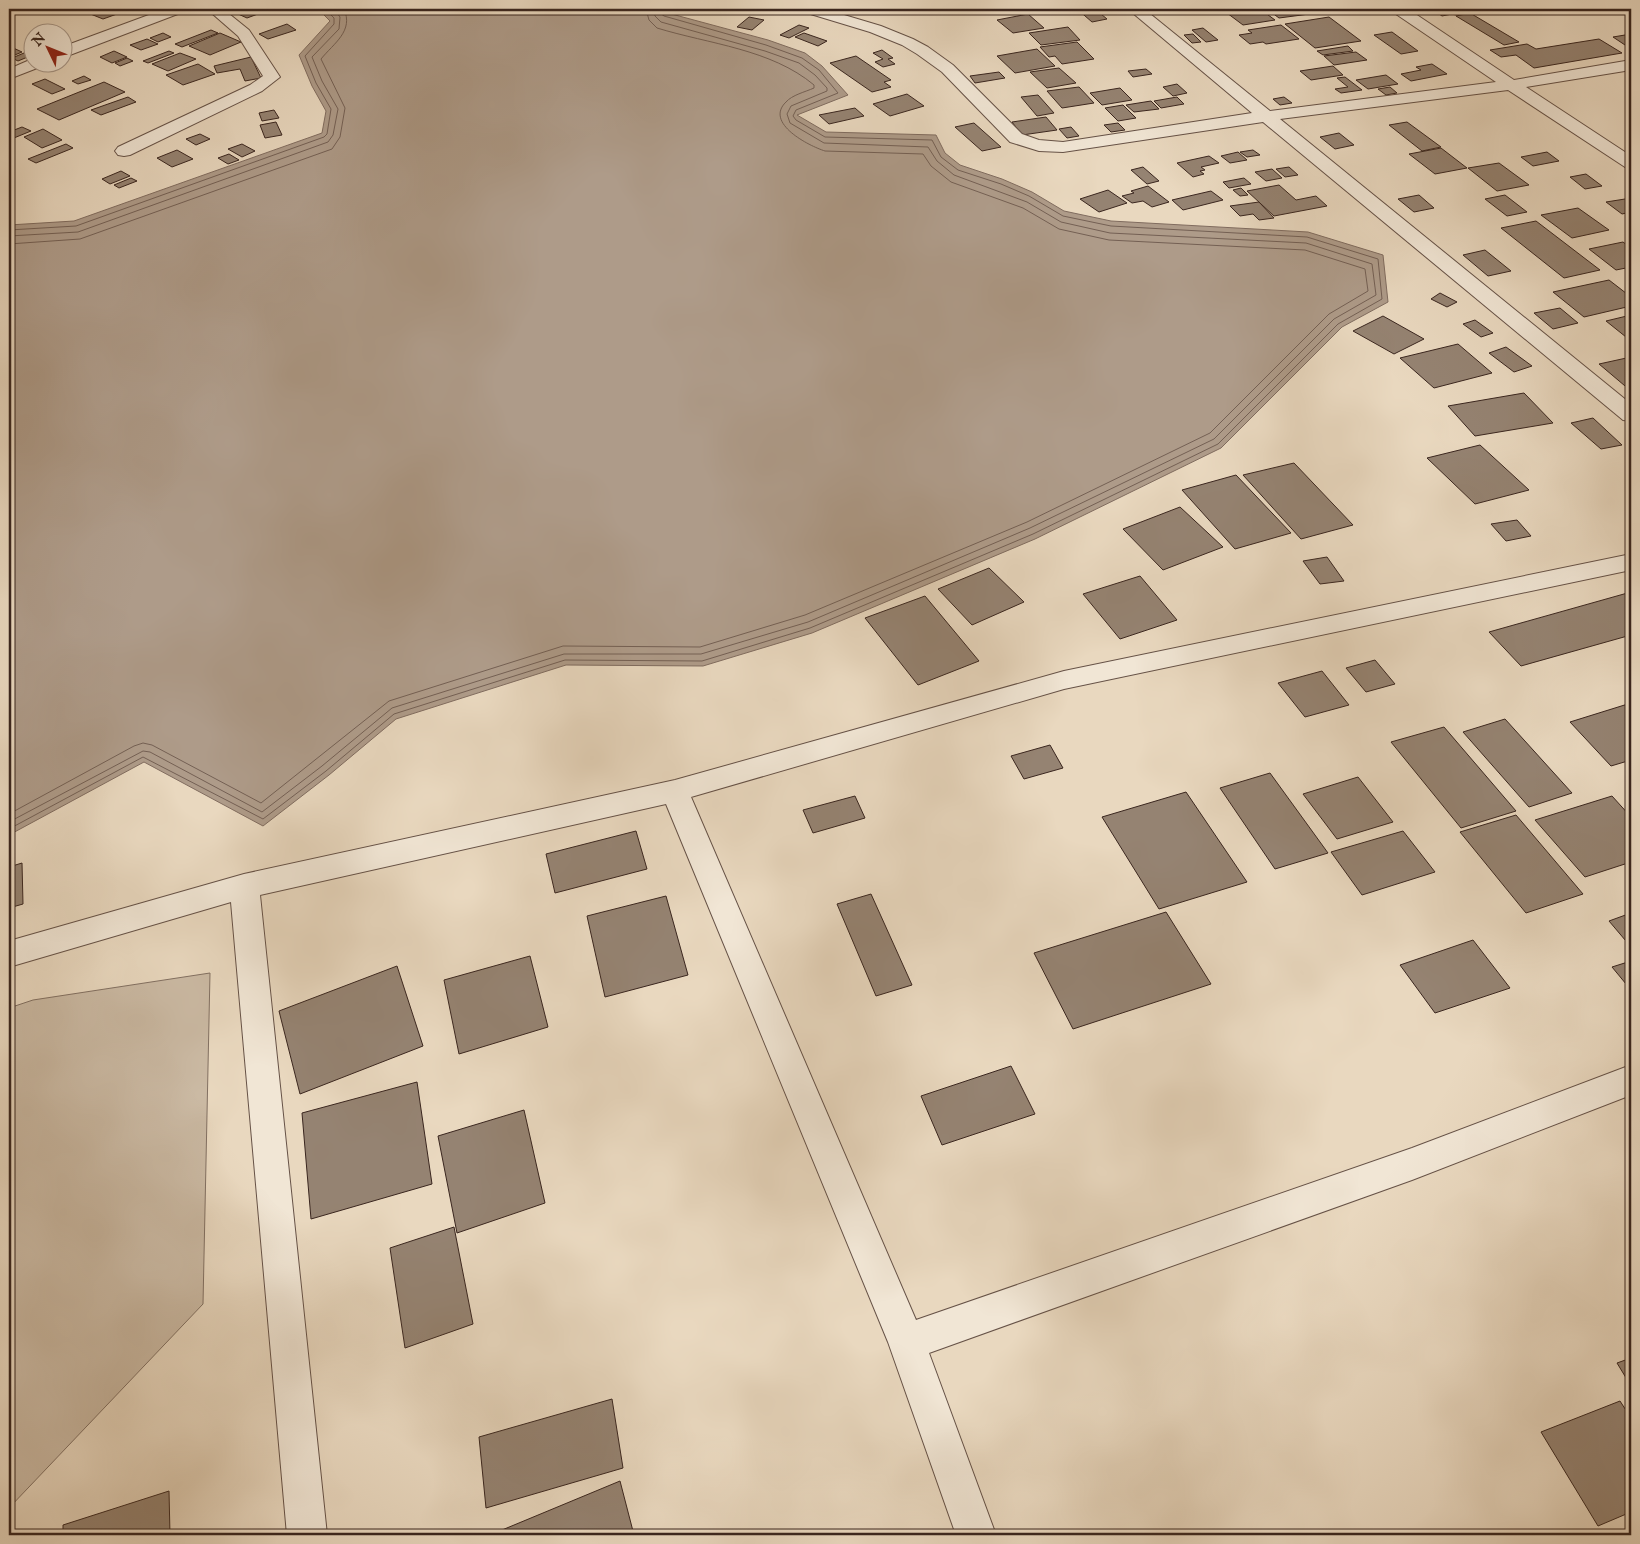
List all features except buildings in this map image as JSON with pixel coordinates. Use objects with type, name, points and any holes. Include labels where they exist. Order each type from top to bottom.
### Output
[{"type":"street","points":[[72,49],[178,9]]},
{"type":"street","points":[[124,151],[256,88],[272,78],[244,33],[214,9]]},
{"type":"street","points":[[809,9],[895,36],[920,48],[951,71],[1016,138],[1027,144],[1046,147],[1063,147],[1268,116],[1511,85],[1631,65]]},
{"type":"street","points":[[1135,9],[1631,415]]},
{"type":"street","points":[[1398,9],[1631,163]]},
{"type":"street","points":[[9,74],[22,69]]},
{"type":"street","points":[[9,954],[244,886],[466,836],[675,792],[1064,680],[1631,562]]},
{"type":"street","points":[[675,792],[907,1342],[976,1535]]},
{"type":"street","points":[[244,886],[306,1535]]},
{"type":"street","points":[[907,1342],[1412,1164],[1631,1080]]},
{"type":"shaded area","points":[[210,973],[203,1304],[9,1508],[9,1008],[33,1000]]},
{"type":"water","points":[[318,9],[653,9],[768,40],[805,53],[822,66],[848,95],[797,115],[826,132],[936,135],[945,153],[960,165],[1002,179],[1032,192],[1064,211],[1111,221],[1308,232],[1383,255],[1388,302],[1342,327],[1221,448],[1035,539],[812,633],[703,666],[566,665],[396,719],[329,775],[263,826],[144,762],[9,835],[9,225],[74,221],[322,133],[326,111],[312,86],[299,55],[330,21]]}]
